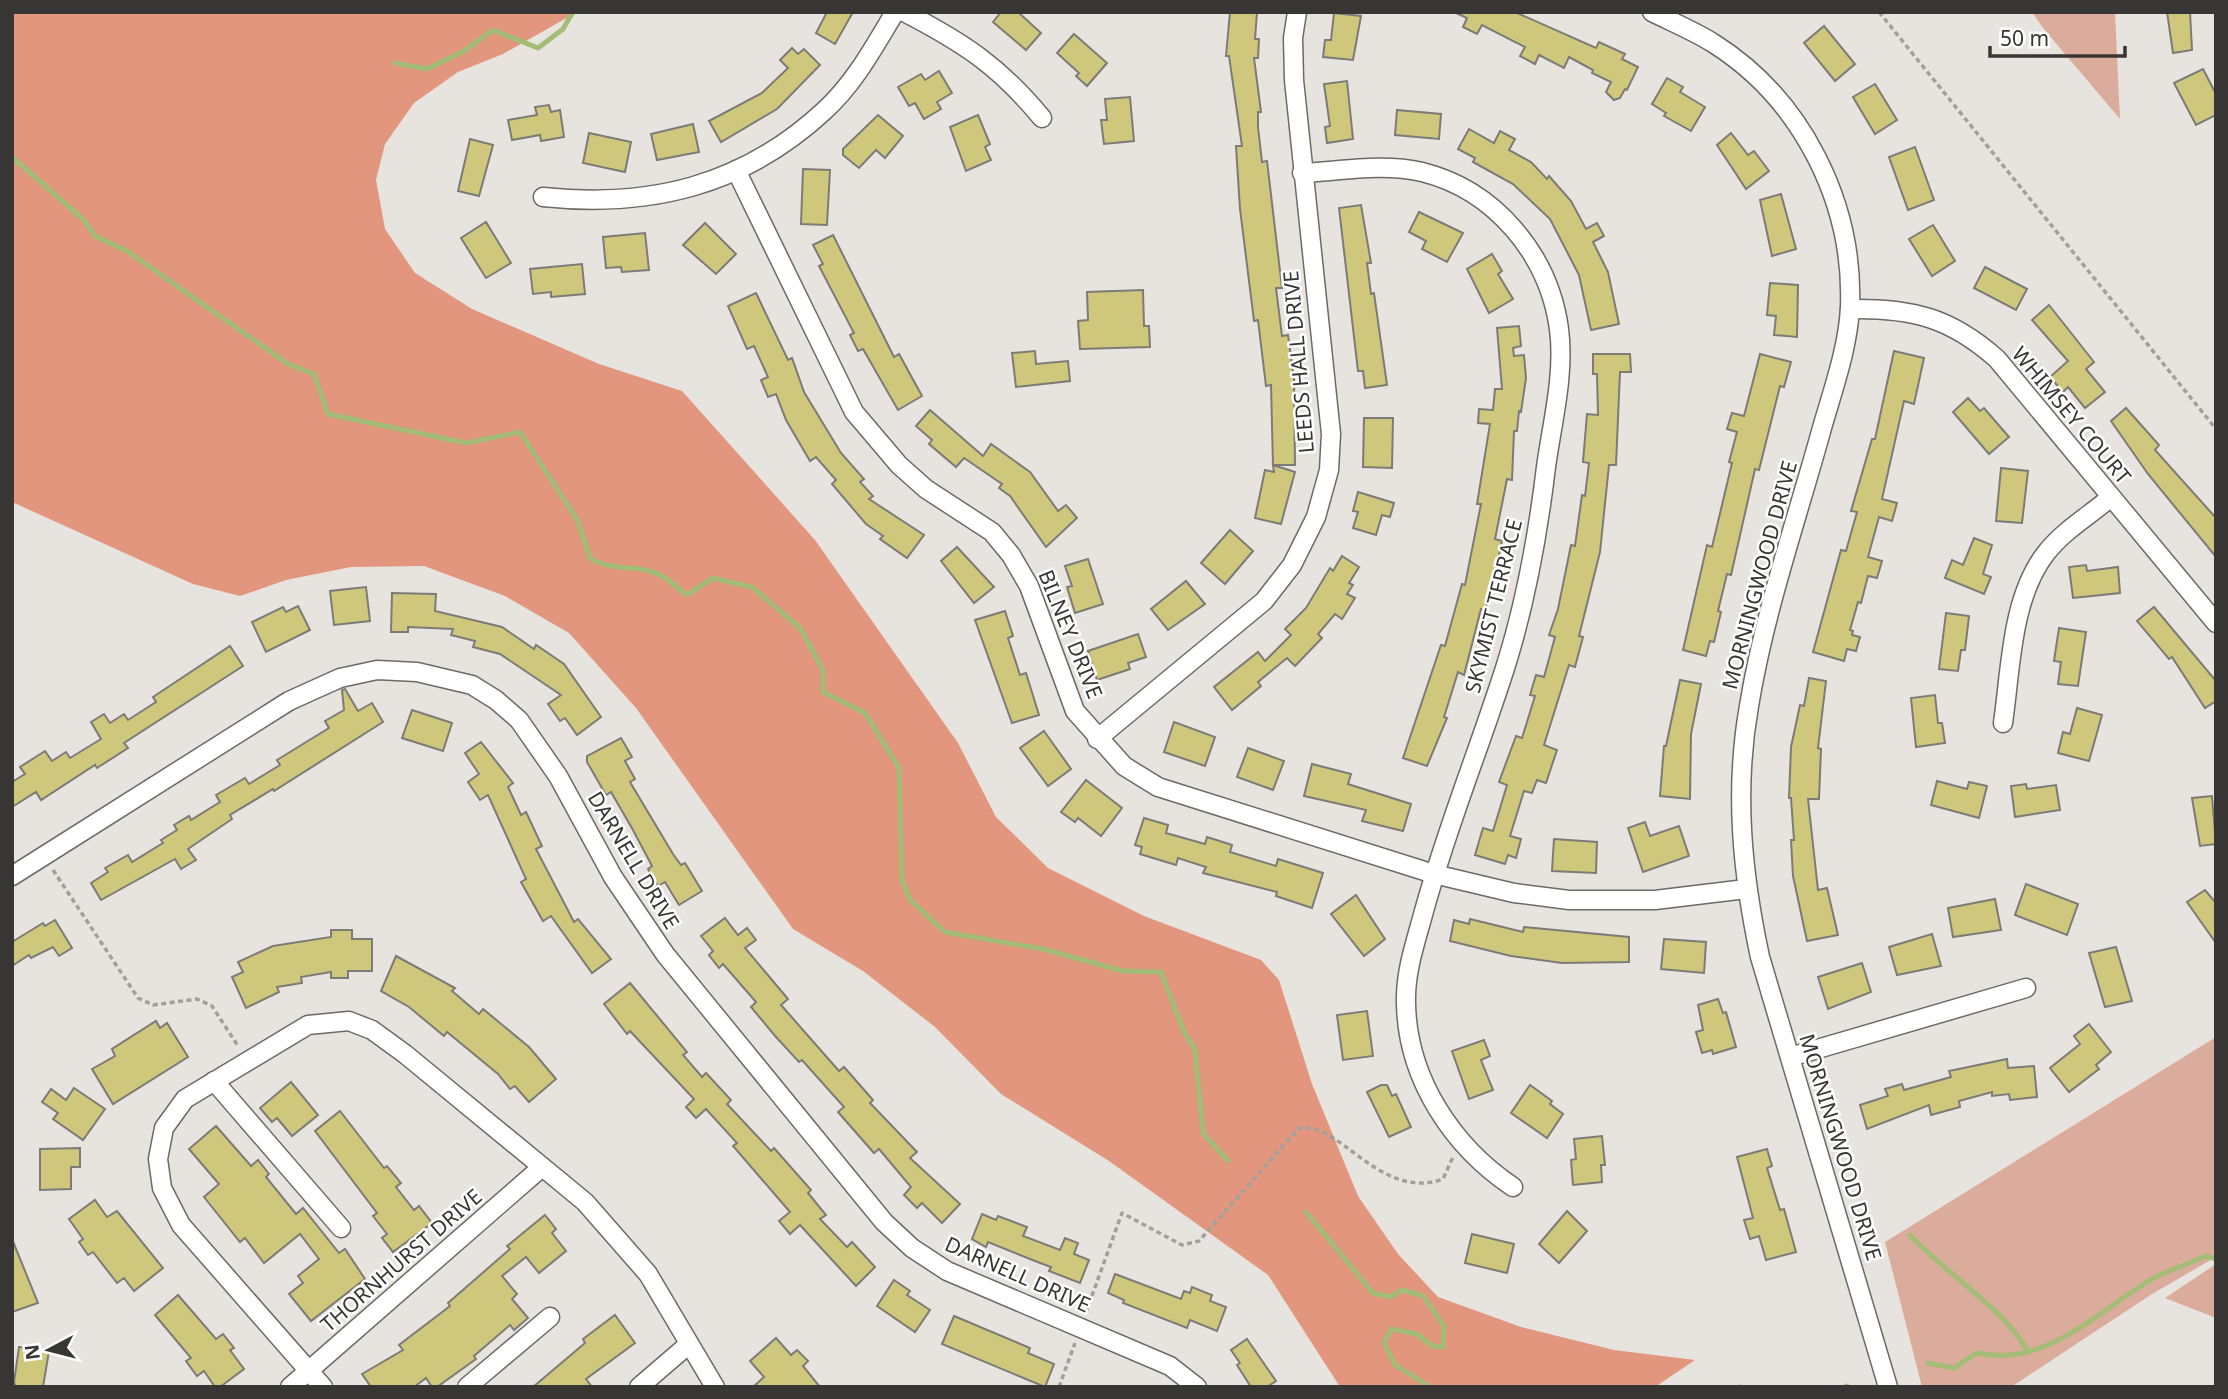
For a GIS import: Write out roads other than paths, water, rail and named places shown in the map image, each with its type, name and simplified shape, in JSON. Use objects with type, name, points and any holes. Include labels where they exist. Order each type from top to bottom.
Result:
[{"type":"street","points":[[543,197],[601,202],[647,198],[698,187],[736,170],[783,144],[825,111],[859,71],[895,12]]},
{"type":"street","points":[[904,12],[960,40],[985,59],[1042,118]]},
{"type":"street","name":"LEEDS HALL DRIVE","points":[[1097,739],[1265,601],[1292,565],[1316,517],[1329,470],[1331,434],[1294,80],[1293,38],[1297,12]]},
{"type":"street","name":"MORNINGWOOD DRIVE","points":[[1652,12],[1713,43],[1754,73],[1807,136],[1831,190],[1849,256],[1850,309],[1835,381],[1762,641],[1748,707],[1740,795],[1745,889],[1760,957],[1888,1387]]},
{"type":"street","name":"SKYMIST TERRACE","points":[[1302,173],[1392,167],[1423,173],[1452,183],[1493,208],[1516,229],[1534,255],[1548,287],[1559,329],[1559,370],[1537,540],[1507,662],[1434,874],[1407,974],[1406,1006],[1413,1053],[1425,1086],[1450,1127],[1468,1150],[1513,1187]]},
{"type":"street","name":"BILNEY DRIVE","points":[[736,170],[854,412],[899,465],[926,489],[992,532],[1012,555],[1029,586],[1075,711],[1097,739],[1124,766],[1158,787],[1434,874],[1514,892],[1569,900],[1655,900],[1745,889]]},
{"type":"street","name":"WHIMSEY COURT","points":[[1850,309],[1881,309],[1927,316],[1970,337],[1997,359],[2216,623]]},
{"type":"street","points":[[2003,723],[2016,634],[2031,579],[2045,554],[2065,532],[2111,497]]},
{"type":"street","name":"DARNELL DRIVE","points":[[12,876],[289,701],[340,678],[377,670],[404,672],[472,685],[496,700],[519,720],[558,776],[613,877],[665,954],[884,1222],[912,1248],[947,1271],[1170,1366],[1197,1387]]},
{"type":"street","points":[[1790,1057],[2026,988]]},
{"type":"street","points":[[323,1387],[181,1225],[162,1188],[158,1159],[164,1128],[185,1099],[308,1025],[349,1021],[372,1030],[585,1202],[648,1274],[715,1387]]},
{"type":"street","points":[[214,1081],[341,1228]]},
{"type":"street","name":"THORNHURST DRIVE","points":[[290,1387],[542,1167]]},
{"type":"street","points":[[467,1387],[550,1317]]},
{"type":"street","points":[[639,1387],[690,1344]]},
{"type":"waterway","points":[[395,63],[427,69],[464,51],[493,30],[538,48],[563,29],[573,12]]},
{"type":"waterway","points":[[12,157],[84,220],[95,236],[127,251],[288,364],[314,374],[328,414],[466,443],[520,432],[578,521],[590,558],[608,565],[651,571],[687,595],[713,578],[752,587],[800,628],[823,670],[823,692],[865,713],[899,768],[902,881],[910,900],[945,932],[1043,949],[1123,971],[1161,972],[1184,1032],[1195,1050],[1203,1133],[1228,1161]]},
{"type":"waterway","points":[[1306,1212],[1373,1293],[1390,1297],[1402,1290],[1423,1296],[1444,1326],[1443,1347],[1432,1346],[1417,1334],[1391,1329],[1384,1343],[1395,1365],[1430,1387]]},
{"type":"waterway","points":[[1910,1235],[2005,1321],[2028,1352]]},
{"type":"waterway","points":[[1928,1363],[1954,1368],[1977,1353],[2001,1356],[2046,1346],[2154,1278],[2206,1256],[2216,1259]]}]
